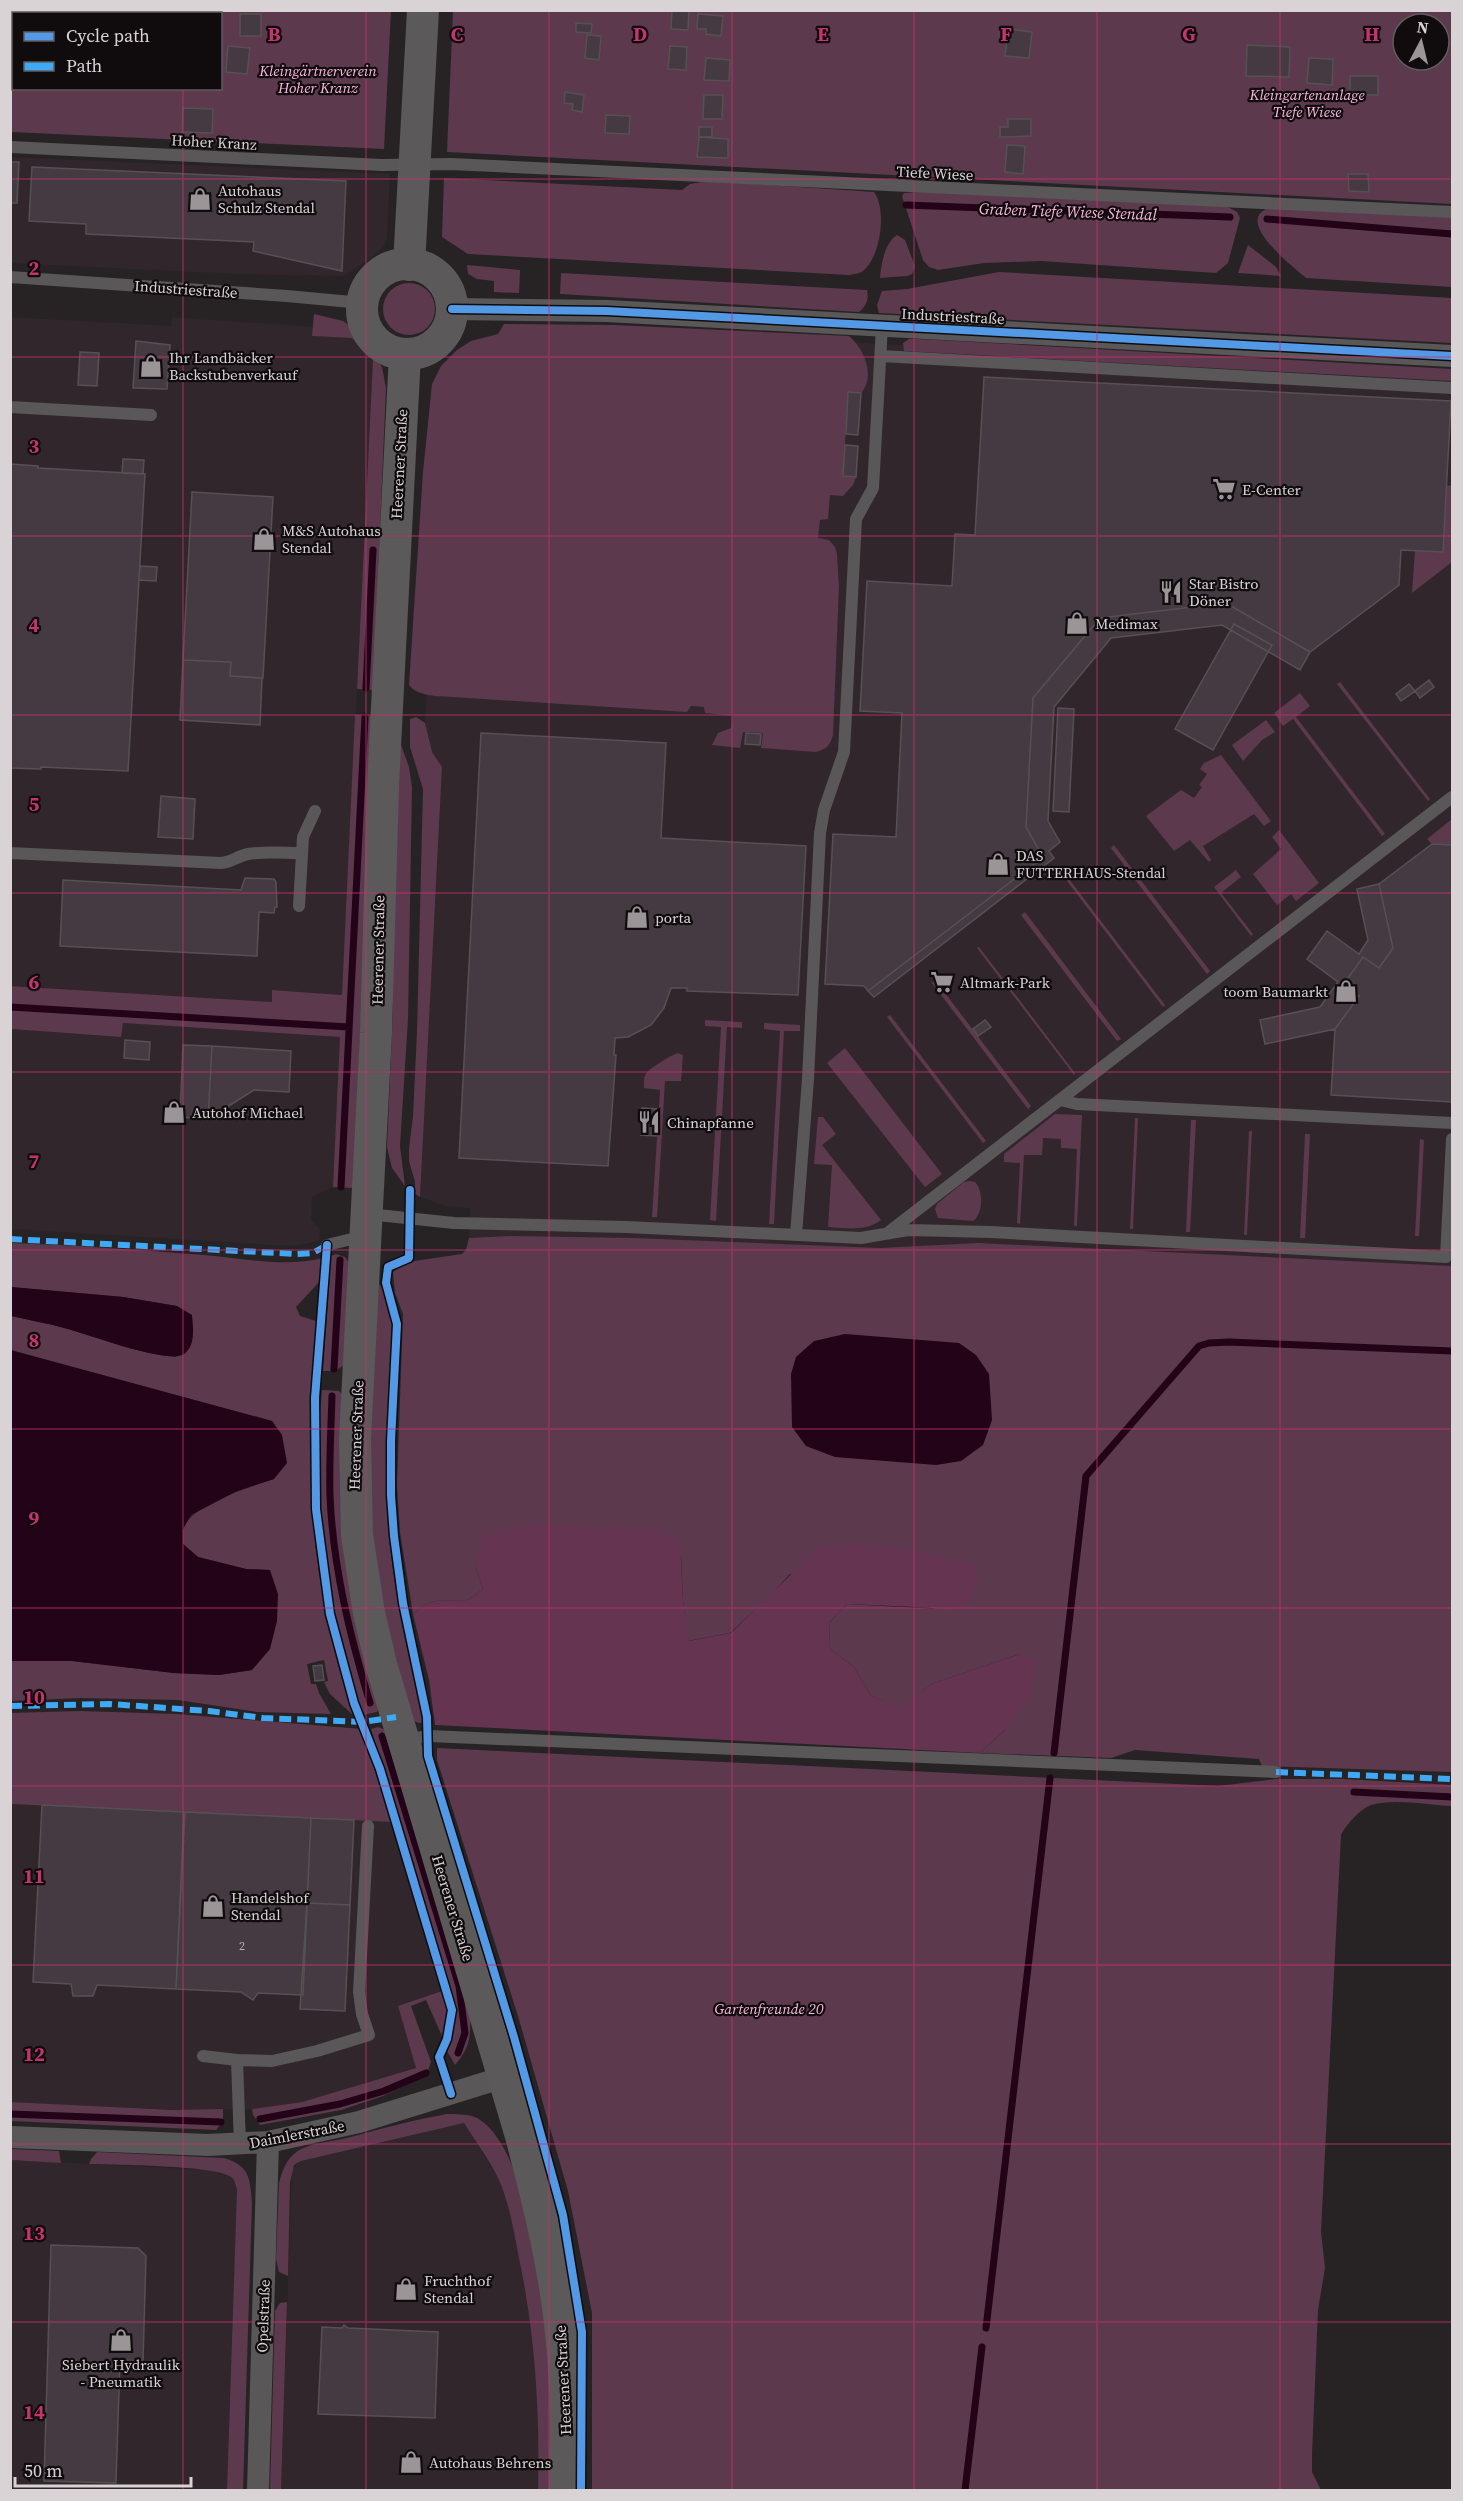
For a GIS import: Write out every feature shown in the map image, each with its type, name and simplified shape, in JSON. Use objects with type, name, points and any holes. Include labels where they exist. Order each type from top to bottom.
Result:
[{"type":"main road","points":[[409,265],[423,10]]},
{"type":"main road","points":[[409,265],[423,267],[435,274],[445,285],[452,309],[449,326],[442,338],[419,353],[405,354],[391,351],[369,334],[364,321],[362,303],[372,281],[383,272],[395,266],[409,265]]},
{"type":"main road","name":"Heerener Straße","points":[[405,354],[383,786],[376,1034],[354,1439],[357,1535],[369,1613],[403,1740],[504,2077],[537,2198],[558,2305],[565,2384],[565,2490]]},
{"type":"street","name":"Industriestraße","points":[[452,309],[607,311],[1452,356]]},
{"type":"street","name":"Daimlerstraße","points":[[10,2137],[240,2145],[268,2142],[359,2122],[504,2077]]},
{"type":"street","name":"Opelstraße","points":[[258,2490],[268,2142]]},
{"type":"lane","name":"Hoher Kranz","points":[[10,147],[415,165]]},
{"type":"lane","name":"Tiefe Wiese","points":[[415,165],[451,164],[1452,212]]},
{"type":"lane","name":"Industriestraße","points":[[10,277],[362,303]]},
{"type":"lane","points":[[796,1235],[808,1079],[820,833],[824,810],[844,752],[856,519],[873,488],[882,326]]},
{"type":"lane","points":[[881,356],[1452,388]]},
{"type":"lane","points":[[10,407],[151,415]]},
{"type":"lane","points":[[889,1232],[1452,797]]},
{"type":"lane","points":[[299,906],[303,837],[315,811]]},
{"type":"lane","points":[[10,853],[221,863],[233,862],[242,856],[252,854],[302,853]]},
{"type":"lane","points":[[1060,1100],[1077,1104],[1452,1123]]},
{"type":"lane","points":[[327,1245],[367,1225],[454,1223],[861,1238],[889,1232],[925,1229],[1446,1257],[1452,1139]]},
{"type":"lane","points":[[403,1740],[429,1736],[1276,1772]]},
{"type":"lane","points":[[203,2056],[272,2061],[317,2052],[369,2035],[362,2014],[359,1992],[368,1826]]},
{"type":"lane","points":[[237,2060],[240,2145]]},
{"type":"shaded area","name":"Autohaus Schulz Stendal","points":[[10,157],[390,174],[387,238],[383,247],[374,256],[344,276],[237,274],[11,263]]},
{"type":"shaded area","points":[[10,317],[171,326],[172,317],[313,327],[313,336],[352,338],[373,359],[342,995],[272,990],[272,1002],[11,986]]},
{"type":"shaded area","name":"Altmark-Park","points":[[846,342],[1452,376],[1452,1281],[469,1243],[470,1208],[446,1206],[420,1197],[442,767],[423,766],[427,689],[821,714],[833,710],[839,586],[837,554],[818,539],[820,520],[828,518],[830,494],[835,495]]},
{"type":"shaded area","name":"Autohof Michael","points":[[122,1023],[341,1037],[333,1187],[312,1197],[311,1221],[320,1229],[319,1241],[292,1246],[11,1229],[10,1029],[121,1037]]},
{"type":"shaded area","points":[[11,1287],[123,1297],[177,1306],[192,1315],[192,1341],[188,1351],[184,1354],[161,1355],[58,1326],[11,1316]]},
{"type":"shaded area","points":[[845,1334],[959,1343],[976,1355],[989,1374],[992,1420],[983,1445],[961,1461],[936,1465],[835,1457],[806,1446],[792,1427],[791,1374],[796,1357],[814,1341]]},
{"type":"shaded area","points":[[10,1350],[272,1421],[282,1435],[287,1463],[274,1479],[237,1491],[191,1515],[183,1529],[183,1544],[198,1557],[246,1569],[270,1570],[278,1594],[277,1621],[270,1649],[252,1670],[219,1675],[174,1673],[72,1661],[11,1661]]},
{"type":"shaded area","points":[[524,1525],[655,1528],[680,1540],[683,1601],[689,1641],[731,1633],[819,1547],[858,1544],[912,1550],[972,1564],[978,1581],[965,1609],[847,1604],[829,1623],[830,1649],[854,1667],[871,1696],[903,1708],[931,1684],[1020,1654],[1036,1660],[1031,1695],[1006,1729],[980,1753],[435,1725],[429,1680],[413,1614],[426,1604],[436,1601],[468,1600],[483,1589],[476,1567],[484,1535]]},
{"type":"shaded area","name":"Handelshof Stendal","points":[[11,1804],[391,1822],[442,1991],[398,2006],[416,2068],[302,2102],[252,2109],[173,2110],[11,2102]]},
{"type":"shaded area","name":"Fruchthof Stendal","points":[[464,2123],[497,2176],[508,2204],[521,2263],[530,2313],[537,2376],[540,2433],[538,2490],[281,2490],[292,2170],[301,2161]]},
{"type":"shaded area","name":"Siebert Hydraulik - Pneumatik","points":[[11,2160],[207,2170],[231,2177],[234,2181],[237,2189],[227,2490],[11,2490]]},
{"type":"green space","name":"Kleingärtnerverein Hoher Kranz","points":[[11,11],[391,11],[384,149],[11,132]]},
{"type":"green space","name":"Kleingartenanlage Tiefe Wiese","points":[[453,11],[1452,11],[1452,204],[447,152]]},
{"type":"green space","points":[[444,178],[682,190],[690,184],[708,181],[874,192],[880,210],[880,233],[869,264],[861,272],[849,275],[468,254],[442,237]]},
{"type":"green space","points":[[904,193],[1226,206],[1237,212],[1240,218],[1228,263],[1216,273],[1041,261],[984,263],[938,270],[929,267],[923,260],[902,196]]},
{"type":"green space","points":[[1272,207],[1452,217],[1452,287],[1306,278],[1278,253],[1260,231],[1257,221],[1261,213]]},
{"type":"green space","points":[[897,235],[905,240],[915,266],[912,274],[880,278],[887,248]]},
{"type":"green space","points":[[1248,245],[1276,267],[1281,276],[1238,273]]},
{"type":"green space","points":[[467,265],[520,270],[519,293],[494,292],[494,281],[477,279],[468,274]]},
{"type":"green space","points":[[999,272],[1452,298],[1452,343],[879,313],[877,305],[882,291],[907,289]]},
{"type":"green space","points":[[561,273],[867,290],[868,297],[859,312],[560,294]]},
{"type":"green space","points":[[409,283],[419,285],[427,291],[433,299],[435,309],[433,319],[427,327],[419,333],[409,335],[399,333],[391,327],[385,319],[383,309],[385,299],[391,291],[399,285]]},
{"type":"green space","points":[[314,314],[343,321],[355,330],[382,367],[386,388],[373,690],[357,689],[373,359],[352,338],[312,336]]},
{"type":"green space","points":[[504,324],[614,325],[849,336],[854,341],[863,355],[868,371],[868,379],[861,393],[848,393],[843,476],[856,477],[853,485],[843,496],[830,495],[828,519],[820,520],[818,538],[829,540],[835,547],[839,586],[833,735],[825,748],[816,752],[761,748],[763,733],[743,732],[740,748],[712,745],[718,733],[731,728],[732,716],[705,713],[704,707],[691,706],[687,712],[441,696],[423,694],[409,685],[423,472],[432,384],[441,366],[457,350],[471,341],[498,334]]},
{"type":"green space","points":[[909,339],[1452,369],[1452,381],[904,351],[903,343]]},
{"type":"green space","points":[[1446,485],[1452,486],[1452,562],[1412,593],[1415,550]]},
{"type":"green space","points":[[1340,682],[1430,799],[1428,801],[1337,684]]},
{"type":"green space","points":[[1300,693],[1310,706],[1296,717],[1385,834],[1382,836],[1293,719],[1283,726],[1274,713]]},
{"type":"green space","points":[[355,715],[372,716],[375,720],[353,1188],[333,1187],[340,1037],[123,1023],[121,1037],[11,1029],[10,986],[272,1002],[272,990],[342,995]]},
{"type":"green space","points":[[416,717],[425,723],[432,752],[442,767],[420,1197],[415,1194],[415,1182],[409,1161],[417,1032],[423,789],[410,747],[410,719]]},
{"type":"green space","points":[[1266,720],[1275,732],[1262,740],[1243,761],[1232,745]]},
{"type":"green space","points":[[400,742],[409,767],[412,787],[408,1019],[400,1146],[405,1186],[392,1168],[387,1147],[393,1009],[392,929]]},
{"type":"green space","points":[[1221,755],[1271,821],[1264,826],[1254,814],[1203,846],[1211,860],[1209,862],[1190,840],[1174,851],[1146,816],[1181,790],[1194,798],[1207,774],[1200,769],[1204,763]]},
{"type":"green space","points":[[1452,819],[1452,845],[1432,844],[1427,839]]},
{"type":"green space","points":[[1279,830],[1319,883],[1296,901],[1291,894],[1277,905],[1253,874],[1281,849],[1272,837]]},
{"type":"green space","points":[[1114,845],[1210,971],[1207,974],[1111,848]]},
{"type":"green space","points":[[1236,870],[1241,877],[1221,893],[1253,934],[1251,936],[1214,887]]},
{"type":"green space","points":[[1069,879],[1165,1005],[1163,1007],[1067,881]]},
{"type":"green space","points":[[1025,912],[1121,1039],[1117,1041],[1021,915]]},
{"type":"green space","points":[[979,947],[1075,1073],[1074,1075],[977,948]]},
{"type":"green space","points":[[935,980],[1031,1106],[1028,1109],[932,983]]},
{"type":"green space","points":[[890,1015],[986,1141],[983,1143],[887,1017]]},
{"type":"green space","points":[[705,1020],[742,1022],[742,1028],[727,1027],[716,1221],[710,1220],[721,1027],[705,1026]]},
{"type":"green space","points":[[764,1023],[800,1025],[800,1031],[784,1031],[774,1224],[769,1224],[780,1031],[764,1029]]},
{"type":"green space","points":[[845,1048],[942,1174],[925,1187],[827,1063]]},
{"type":"green space","points":[[678,1053],[683,1055],[681,1081],[665,1081],[657,1217],[652,1217],[660,1090],[644,1088],[644,1079],[651,1069]]},
{"type":"green space","points":[[1055,1114],[1082,1115],[1077,1226],[1074,1226],[1077,1149],[1061,1148],[1061,1139],[1043,1138],[1042,1155],[1024,1155],[1020,1224],[1017,1223],[1020,1163],[1004,1162],[1004,1154]]},
{"type":"green space","points":[[818,1117],[823,1117],[836,1134],[822,1145],[881,1220],[875,1224],[856,1228],[828,1227],[832,1165],[814,1164]]},
{"type":"green space","points":[[1135,1118],[1138,1118],[1133,1229],[1130,1229]]},
{"type":"green space","points":[[1191,1120],[1196,1120],[1190,1232],[1186,1232]]},
{"type":"green space","points":[[1249,1131],[1252,1131],[1247,1235],[1244,1235]]},
{"type":"green space","points":[[1305,1134],[1310,1134],[1305,1238],[1300,1238]]},
{"type":"green space","points":[[1420,1139],[1424,1140],[1419,1236],[1415,1236]]},
{"type":"green space","points":[[964,1182],[975,1182],[978,1186],[981,1196],[979,1213],[976,1218],[973,1221],[938,1218],[935,1209],[937,1204]]},
{"type":"green space","points":[[512,1236],[634,1238],[880,1248],[978,1243],[1452,1266],[1452,1772],[1262,1766],[1259,1759],[1135,1750],[1111,1758],[980,1753],[1006,1729],[1020,1654],[931,1684],[903,1709],[871,1696],[854,1667],[830,1649],[829,1623],[847,1604],[936,1609],[790,1574],[730,1633],[688,1641],[681,1557],[476,1567],[483,1589],[468,1600],[436,1601],[426,1604],[413,1614],[400,1532],[397,1485],[403,1314],[395,1293],[393,1272],[407,1262],[462,1254],[466,1250],[469,1238]]},
{"type":"green space","points":[[11,1243],[279,1262],[323,1258],[321,1280],[296,1307],[300,1316],[316,1321],[311,1415],[314,1535],[321,1588],[332,1640],[354,1716],[330,1694],[324,1682],[328,1681],[324,1660],[307,1664],[311,1684],[316,1684],[331,1714],[257,1712],[178,1700],[81,1698],[11,1701],[11,1661],[72,1661],[174,1673],[219,1675],[252,1670],[270,1570],[246,1569],[198,1557],[183,1544],[183,1532],[187,1521],[208,1505],[274,1479],[272,1421],[11,1350],[11,1316],[65,1328],[134,1349],[176,1357],[177,1306],[123,1297],[11,1287]]},
{"type":"green space","points":[[336,1254],[345,1257],[350,1264],[344,1365],[335,1371],[323,1371],[331,1256]]},
{"type":"green space","points":[[379,1284],[385,1292],[392,1314],[386,1461],[389,1537],[401,1616],[424,1722],[419,1723],[412,1720],[374,1574],[368,1418]]},
{"type":"green space","points":[[322,1390],[339,1391],[342,1394],[379,1708],[377,1712],[363,1715],[339,1638],[324,1555],[319,1471]]},
{"type":"green space","points":[[80,1711],[177,1714],[362,1729],[391,1822],[11,1804],[10,1713]]},
{"type":"green space","points":[[378,1727],[388,1731],[470,2016],[468,2043],[455,2065],[447,2051],[453,2035],[454,2019],[450,1987],[371,1729]]},
{"type":"green space","name":"Gartenfreunde 20","points":[[437,1748],[1218,1786],[1276,1779],[1344,1779],[1452,1785],[1452,1806],[1400,1802],[1371,1805],[1354,1818],[1341,1835],[1321,2232],[1325,2268],[1318,2310],[1312,2454],[1312,2472],[1321,2490],[592,2490],[592,2313],[568,2191],[518,2016],[437,1760]]},
{"type":"green space","points":[[442,1991],[448,2009],[442,2036],[426,2000],[411,2006],[431,2062],[426,2076],[383,2096],[341,2110],[260,2125],[253,2115],[252,2109],[302,2102],[416,2068],[398,2006]]},
{"type":"green space","points":[[11,2102],[173,2110],[223,2109],[223,2121],[216,2130],[11,2121]]},
{"type":"green space","points":[[447,2114],[475,2117],[489,2127],[500,2142],[516,2174],[547,2316],[553,2490],[538,2490],[537,2401],[529,2312],[510,2215],[498,2178],[464,2123],[301,2161],[294,2165],[290,2183],[288,2276],[279,2272],[276,2259],[279,2183],[286,2164],[294,2154],[312,2145]]},
{"type":"green space","points":[[11,2149],[59,2151],[61,2163],[11,2160]]},
{"type":"green space","points":[[97,2152],[224,2158],[239,2165],[247,2174],[252,2203],[243,2490],[227,2490],[237,2189],[234,2181],[231,2177],[221,2173],[205,2170],[163,2166],[89,2164]]},
{"type":"green space","points":[[287,2302],[281,2490],[270,2490],[275,2311],[280,2303]]},
{"type":"building","points":[[672,10],[689,10],[688,30],[671,29]]},
{"type":"building","points":[[240,14],[261,14],[261,36],[240,36]]},
{"type":"building","points":[[698,14],[723,16],[721,36],[706,34],[706,29],[697,29]]},
{"type":"building","points":[[576,23],[592,24],[591,33],[576,32]]},
{"type":"building","points":[[1008,29],[1032,32],[1029,58],[1005,56]]},
{"type":"building","points":[[587,35],[601,36],[599,60],[585,58]]},
{"type":"building","points":[[1247,45],[1290,47],[1289,77],[1246,76]]},
{"type":"building","points":[[228,46],[250,48],[247,74],[226,72]]},
{"type":"building","points":[[670,46],[687,47],[686,70],[668,69]]},
{"type":"building","points":[[706,58],[730,60],[729,81],[704,80]]},
{"type":"building","points":[[1309,58],[1333,59],[1332,85],[1307,83]]},
{"type":"building","points":[[1350,76],[1378,76],[1378,95],[1350,95]]},
{"type":"building","points":[[565,92],[584,95],[582,112],[572,110],[573,104],[564,103]]},
{"type":"building","points":[[704,95],[723,95],[722,119],[703,119]]},
{"type":"building","points":[[183,108],[213,109],[212,133],[182,132]]},
{"type":"building","points":[[606,115],[630,116],[629,134],[605,133]]},
{"type":"building","points":[[1008,119],[1031,119],[1031,136],[1000,137],[1000,127],[1008,127]]},
{"type":"building","points":[[699,127],[712,127],[712,137],[699,137]]},
{"type":"building","points":[[699,137],[728,139],[728,158],[697,157]]},
{"type":"building","points":[[1007,145],[1025,146],[1023,174],[1005,172]]},
{"type":"building","points":[[10,162],[19,162],[17,203],[10,203]]},
{"type":"building","points":[[32,167],[346,181],[342,271],[253,251],[254,242],[86,234],[86,224],[29,221]]},
{"type":"building","points":[[1348,174],[1368,174],[1369,192],[1349,191]]},
{"type":"building","name":"Ihr Landbäcker Backstubenverkauf","points":[[136,341],[170,345],[167,389],[133,388]]},
{"type":"building","points":[[80,352],[99,353],[97,386],[78,385]]},
{"type":"building","points":[[984,377],[1451,401],[1443,552],[1401,550],[1399,585],[1310,652],[1226,603],[1100,618],[1033,698],[1026,827],[1043,857],[868,991],[864,986],[825,984],[833,834],[896,837],[902,713],[860,711],[867,581],[952,586],[955,534],[975,535]]},
{"type":"building","points":[[848,392],[861,393],[858,435],[846,434]]},
{"type":"building","points":[[845,445],[858,446],[856,477],[843,476]]},
{"type":"building","points":[[123,459],[144,460],[143,474],[122,473]]},
{"type":"building","points":[[10,464],[38,466],[38,468],[145,474],[128,771],[10,768]]},
{"type":"building","points":[[192,492],[273,497],[263,678],[230,676],[231,662],[183,660]]},
{"type":"building","points":[[140,566],[157,567],[156,581],[139,580]]},
{"type":"building","points":[[1226,603],[1310,652],[1300,670],[1222,625],[1111,638],[1054,707],[1048,821],[1060,842],[1049,851],[1054,858],[874,997],[868,991],[1043,857],[1026,827],[1033,698],[1100,618]]},
{"type":"building","points":[[1234,624],[1272,645],[1213,750],[1175,729]]},
{"type":"building","points":[[183,660],[231,662],[230,676],[262,678],[260,725],[180,720]]},
{"type":"building","points":[[1429,680],[1434,687],[1420,698],[1415,691]]},
{"type":"building","points":[[1409,684],[1415,691],[1401,701],[1396,694]]},
{"type":"building","points":[[1058,708],[1074,709],[1069,812],[1053,811]]},
{"type":"building","name":"porta","points":[[481,733],[666,743],[661,838],[806,846],[798,995],[687,991],[687,988],[671,988],[664,1008],[651,1025],[628,1037],[615,1038],[614,1055],[616,1055],[608,1166],[459,1158]]},
{"type":"building","points":[[746,733],[761,734],[760,745],[745,744]]},
{"type":"building","points":[[161,796],[195,799],[193,839],[158,837]]},
{"type":"building","points":[[1432,844],[1452,845],[1452,1102],[1331,1095],[1335,1029],[1359,996],[1343,985],[1363,957],[1379,968],[1393,948],[1379,884]]},
{"type":"building","points":[[245,878],[274,879],[276,882],[277,907],[274,913],[259,912],[257,956],[60,946],[63,880],[241,890]]},
{"type":"building","points":[[1379,884],[1393,948],[1379,968],[1363,957],[1343,985],[1359,996],[1335,1029],[1265,1044],[1260,1020],[1320,1007],[1338,982],[1307,959],[1327,931],[1359,954],[1368,940],[1357,889]]},
{"type":"building","points":[[985,1020],[991,1027],[978,1036],[973,1029]]},
{"type":"building","points":[[125,1040],[150,1042],[149,1060],[124,1058]]},
{"type":"building","points":[[183,1045],[212,1046],[208,1119],[180,1117]]},
{"type":"building","points":[[212,1046],[291,1051],[289,1092],[254,1090],[208,1119]]},
{"type":"building","name":"Chinapfanne","points":[[642,1108],[657,1109],[656,1136],[641,1135]]},
{"type":"building","points":[[322,1665],[324,1680],[315,1681],[313,1666]]},
{"type":"building","points":[[42,1805],[184,1812],[176,1989],[97,1985],[93,1996],[73,1996],[71,1984],[33,1982]]},
{"type":"building","points":[[185,1812],[311,1818],[303,1995],[258,1993],[253,2000],[241,1992],[176,1989]]},
{"type":"building","points":[[311,1818],[354,1820],[350,1905],[307,1903]]},
{"type":"building","points":[[307,1903],[350,1905],[345,2011],[300,2009]]},
{"type":"building","points":[[51,2245],[138,2248],[146,2256],[143,2361],[120,2360],[116,2483],[44,2481]]},
{"type":"building","points":[[344,2325],[348,2328],[438,2332],[435,2418],[318,2414],[322,2327],[342,2328]]},
{"type":"waterway","name":"Graben Tiefe Wiese Stendal","points":[[906,205],[1230,217]]},
{"type":"waterway","name":"Graben Tiefe Wiese Stendal","points":[[1267,219],[1452,234]]},
{"type":"waterway","points":[[366,688],[373,550]]},
{"type":"waterway","points":[[341,1187],[365,717]]},
{"type":"waterway","points":[[10,1007],[349,1027]]},
{"type":"waterway","points":[[334,1369],[340,1260]]},
{"type":"waterway","points":[[1054,1753],[1086,1476],[1199,1346],[1229,1342],[1452,1351]]},
{"type":"waterway","points":[[332,1396],[330,1484],[335,1549],[349,1627],[370,1703]]},
{"type":"waterway","points":[[382,1736],[459,1986],[465,2033],[458,2053]]},
{"type":"waterway","points":[[986,2328],[1050,1778]]},
{"type":"waterway","points":[[1354,1792],[1452,1797]]},
{"type":"waterway","points":[[260,2119],[340,2104],[384,2091],[426,2073]]},
{"type":"waterway","points":[[10,2114],[221,2122]]},
{"type":"waterway","points":[[965,2490],[982,2347]]},
{"type":"marked path","points":[[10,1239],[297,1254],[313,1253],[327,1245]]},
{"type":"marked path","points":[[10,1706],[110,1704],[209,1711],[263,1718],[363,1722],[396,1717]]},
{"type":"marked path","points":[[1276,1772],[1452,1779]]},
{"type":"cycle path","points":[[452,309],[607,311],[1452,356]]},
{"type":"cycle path","points":[[410,1190],[409,1258],[388,1267],[386,1283],[397,1324],[391,1441],[394,1536],[403,1603],[427,1717],[428,1756],[514,2037],[563,2215],[582,2332],[581,2490]]},
{"type":"cycle path","points":[[327,1245],[315,1398],[316,1509],[330,1614],[354,1703],[380,1769],[452,2010],[447,2039],[439,2057],[451,2094]]},
{"type":"place","name":"Autohaus Schulz Stendal","points":[[200,199]]},
{"type":"place","name":"Ihr Landbäcker Backstubenverkauf","points":[[151,366]]},
{"type":"place","name":"E-Center","points":[[1224,489]]},
{"type":"place","name":"M&S Autohaus Stendal","points":[[264,539]]},
{"type":"place","name":"Star Bistro Döner","points":[[1171,592]]},
{"type":"place","name":"Medimax","points":[[1077,623]]},
{"type":"place","name":"DAS FUTTERHAUS-Stendal","points":[[998,864]]},
{"type":"place","name":"porta","points":[[637,917]]},
{"type":"place","name":"Altmark-Park","points":[[942,982]]},
{"type":"place","name":"toom Baumarkt","points":[[1346,991]]},
{"type":"place","name":"Autohof Michael","points":[[174,1112]]},
{"type":"place","name":"Chinapfanne","points":[[649,1122]]},
{"type":"place","name":"Handelshof Stendal","points":[[213,1906]]},
{"type":"place","name":"Fruchthof Stendal","points":[[406,2289]]},
{"type":"place","name":"Siebert Hydraulik - Pneumatik","points":[[121,2340]]},
{"type":"place","name":"Autohaus Behrens","points":[[411,2462]]}]
